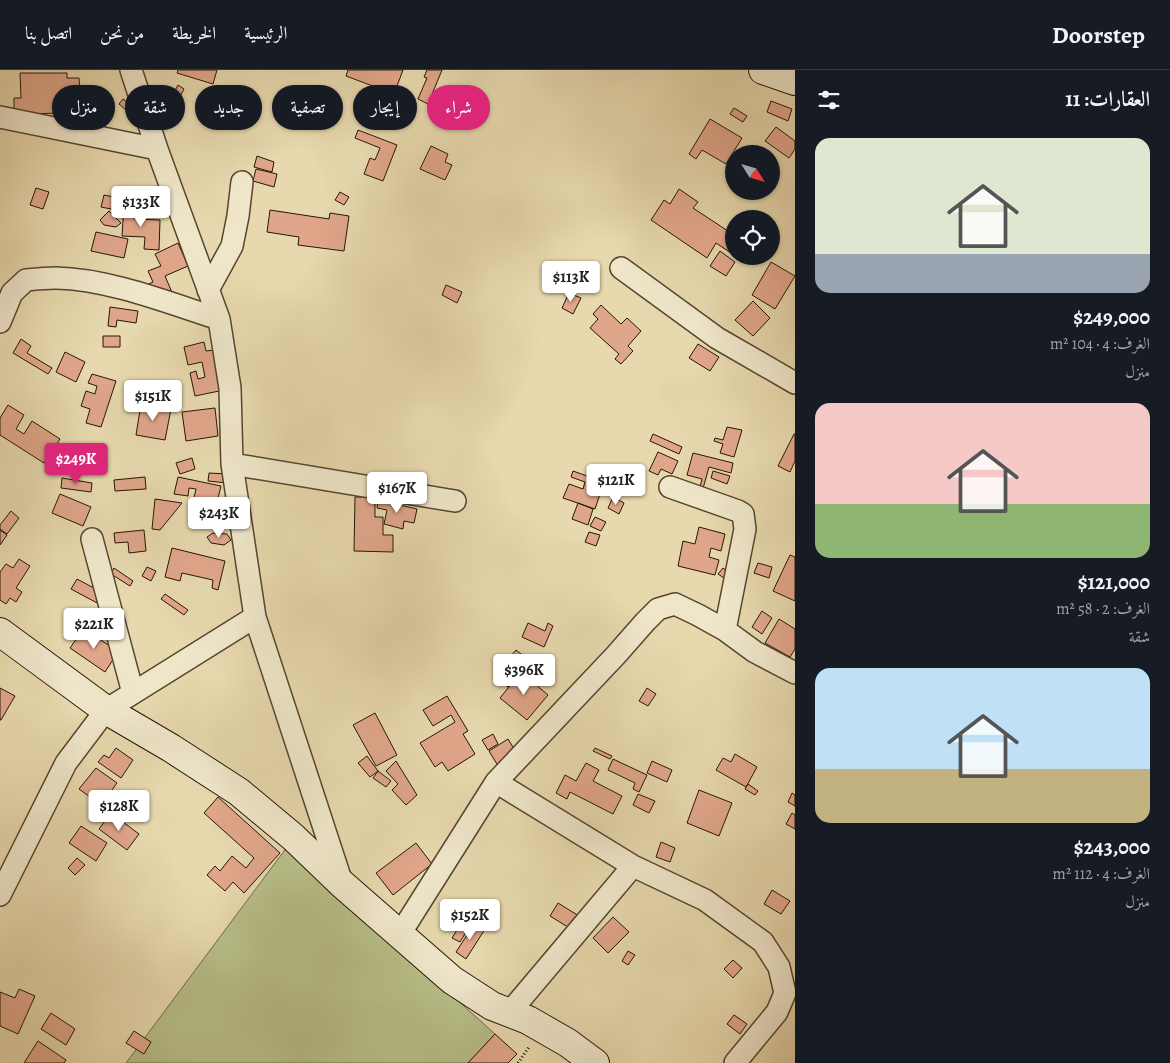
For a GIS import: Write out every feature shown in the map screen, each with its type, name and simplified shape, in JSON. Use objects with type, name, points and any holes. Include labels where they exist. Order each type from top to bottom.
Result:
[{"type":"street","points":[[131,70],[157,149],[219,320],[230,388],[232,464],[255,617],[342,884]]},
{"type":"street","points":[[764,70],[795,81]]},
{"type":"street","points":[[0,117],[157,149]]},
{"type":"street","points":[[208,290],[232,246],[242,182]]},
{"type":"street","points":[[621,268],[717,338],[795,383]]},
{"type":"street","points":[[0,322],[12,293],[26,280],[56,278],[95,282],[146,295],[219,320]]},
{"type":"street","points":[[232,464],[455,501]]},
{"type":"street","points":[[670,487],[743,514],[745,529],[725,630]]},
{"type":"street","points":[[92,539],[132,694]]},
{"type":"street","points":[[400,934],[496,782],[658,609],[675,604],[725,630],[755,652],[793,669]]},
{"type":"street","points":[[0,896],[66,763],[106,710],[255,617]]},
{"type":"street","points":[[0,632],[106,710],[172,748],[238,792],[293,837],[342,884],[452,980],[492,1006],[528,1020],[568,1043],[595,1063]]},
{"type":"street","points":[[496,782],[633,866],[705,900],[763,942],[779,967],[784,993],[777,1012],[734,1063]]},
{"type":"street","points":[[509,1013],[633,866]]},
{"type":"green space","points":[[287,847],[495,1034],[468,1063],[126,1063]]},
{"type":"building","points":[[178,70],[217,70],[213,84],[177,73]]},
{"type":"building","points":[[348,70],[403,70],[397,85],[370,85],[346,76]]},
{"type":"building","points":[[427,70],[442,70],[436,85],[427,85],[427,104],[418,99],[427,78],[424,77]]},
{"type":"building","points":[[20,73],[67,73],[67,78],[79,78],[79,85],[52,85],[52,113],[14,114],[14,98],[21,98]]},
{"type":"building","points":[[123,99],[125,101],[125,109],[119,104]]},
{"type":"building","points":[[771,101],[792,109],[788,121],[767,112]]},
{"type":"building","points":[[734,108],[747,116],[743,122],[730,114]]},
{"type":"building","points":[[710,119],[742,138],[738,145],[725,145],[725,163],[702,150],[696,159],[689,154]]},
{"type":"building","points":[[776,127],[795,141],[795,149],[789,158],[780,152],[780,145],[771,145],[765,141]]},
{"type":"building","points":[[358,130],[397,145],[383,181],[364,174],[370,158],[375,160],[380,148],[355,138]]},
{"type":"building","points":[[431,146],[448,154],[445,162],[452,165],[445,180],[420,169]]},
{"type":"building","points":[[257,156],[274,162],[272,172],[254,167]]},
{"type":"building","points":[[256,169],[277,174],[274,187],[253,181]]},
{"type":"building","points":[[36,188],[49,192],[43,209],[30,205]]},
{"type":"building","points":[[679,189],[698,202],[693,208],[725,229],[725,249],[716,243],[707,258],[651,220],[664,200],[670,204]]},
{"type":"building","points":[[340,192],[349,197],[344,205],[335,200]]},
{"type":"building","points":[[104,195],[123,199],[121,211],[101,207]]},
{"type":"building","points":[[124,204],[135,204],[134,219],[160,220],[159,250],[144,249],[145,237],[122,236]]},
{"type":"building","points":[[270,210],[329,219],[330,213],[349,216],[344,251],[298,245],[299,237],[267,232]]},
{"type":"building","points":[[109,211],[121,223],[116,227],[104,225],[100,220]]},
{"type":"building","points":[[96,232],[128,239],[124,258],[91,251]]},
{"type":"building","points":[[178,243],[188,266],[165,276],[174,297],[140,288],[153,282],[148,271],[161,266],[155,254]]},
{"type":"building","points":[[720,251],[725,255],[725,265],[733,265],[726,276],[710,266]]},
{"type":"building","points":[[769,265],[776,265],[795,276],[775,309],[752,295]]},
{"type":"building","points":[[446,285],[462,292],[457,303],[442,295]]},
{"type":"building","points":[[569,293],[581,298],[573,314],[562,308]]},
{"type":"building","points":[[753,301],[770,318],[753,336],[735,320]]},
{"type":"building","points":[[601,305],[621,324],[627,318],[641,331],[628,346],[633,351],[621,364],[615,359],[619,354],[590,328],[598,319],[593,314]]},
{"type":"building","points":[[110,307],[138,311],[136,323],[117,320],[116,327],[108,326]]},
{"type":"building","points":[[103,336],[120,336],[120,347],[103,347]]},
{"type":"building","points":[[21,339],[31,346],[27,353],[52,368],[48,374],[13,353]]},
{"type":"building","points":[[204,342],[206,351],[214,350],[224,390],[195,396],[190,373],[196,371],[198,379],[205,377],[202,362],[188,365],[184,347]]},
{"type":"building","points":[[698,344],[719,357],[710,371],[689,358]]},
{"type":"building","points":[[65,352],[85,362],[76,382],[56,372]]},
{"type":"building","points":[[92,374],[116,381],[101,427],[86,423],[90,409],[81,406],[86,391],[95,394],[97,386],[88,383]]},
{"type":"building","points":[[133,385],[164,393],[161,404],[144,400],[143,404],[129,401]]},
{"type":"building","points":[[141,404],[171,409],[165,440],[136,435]]},
{"type":"building","points":[[8,405],[24,415],[16,429],[24,434],[32,421],[60,439],[44,463],[0,435],[0,418]]},
{"type":"building","points":[[215,408],[218,436],[186,441],[182,412]]},
{"type":"building","points":[[727,427],[742,430],[734,457],[720,453],[723,444],[714,441],[715,438],[723,440]]},
{"type":"building","points":[[653,434],[682,447],[679,454],[650,441]]},
{"type":"building","points":[[794,434],[795,461],[790,472],[778,466]]},
{"type":"building","points":[[658,452],[678,461],[672,474],[661,469],[658,475],[649,471]]},
{"type":"building","points":[[693,453],[733,463],[731,473],[709,467],[702,492],[699,491],[702,479],[687,475]]},
{"type":"building","points":[[192,458],[195,469],[180,474],[176,463]]},
{"type":"building","points":[[573,471],[604,482],[595,509],[563,498],[569,484],[583,489],[585,482],[571,477]]},
{"type":"building","points":[[713,471],[730,476],[727,484],[711,478]]},
{"type":"building","points":[[209,473],[228,474],[227,483],[208,481]]},
{"type":"building","points":[[145,477],[146,489],[115,491],[114,480]]},
{"type":"building","points":[[178,477],[221,486],[215,511],[192,506],[196,489],[189,488],[188,496],[174,494]]},
{"type":"building","points":[[62,478],[92,483],[91,492],[61,488]]},
{"type":"building","points":[[60,494],[91,507],[83,526],[52,513]]},
{"type":"building","points":[[355,497],[375,497],[375,517],[383,517],[383,535],[393,535],[393,552],[354,551]]},
{"type":"building","points":[[613,497],[624,503],[619,514],[608,508]]},
{"type":"building","points":[[155,499],[182,503],[160,530],[152,529]]},
{"type":"building","points":[[378,500],[417,509],[414,523],[404,521],[403,529],[384,524],[387,510],[377,508]]},
{"type":"building","points":[[578,503],[593,509],[588,525],[572,519]]},
{"type":"building","points":[[11,511],[19,518],[7,534],[0,529],[0,525]]},
{"type":"building","points":[[595,517],[606,522],[601,531],[590,526]]},
{"type":"building","points":[[699,527],[725,534],[721,551],[711,548],[709,557],[719,560],[715,575],[678,566],[683,541],[695,544]]},
{"type":"building","points":[[0,530],[7,535],[0,545]]},
{"type":"building","points":[[144,530],[146,551],[129,553],[128,542],[115,543],[114,533]]},
{"type":"building","points":[[589,532],[600,535],[596,546],[585,542]]},
{"type":"building","points":[[213,533],[227,534],[231,540],[224,545],[211,543],[207,537]]},
{"type":"building","points":[[172,548],[225,561],[218,590],[212,588],[213,580],[182,573],[180,581],[165,577]]},
{"type":"building","points":[[790,555],[795,557],[795,601],[773,591]]},
{"type":"building","points":[[19,559],[30,566],[16,588],[22,592],[16,602],[10,598],[6,604],[0,600],[0,572],[6,564],[13,568]]},
{"type":"building","points":[[758,563],[772,567],[769,578],[754,573]]},
{"type":"building","points":[[147,567],[156,571],[151,581],[142,576]]},
{"type":"building","points":[[114,568],[133,581],[130,586],[111,574]]},
{"type":"building","points":[[723,568],[728,572],[724,578],[718,574]]},
{"type":"building","points":[[77,579],[105,594],[99,604],[71,589]]},
{"type":"building","points":[[165,594],[188,610],[184,615],[161,599]]},
{"type":"building","points":[[762,611],[772,618],[762,634],[752,627]]},
{"type":"building","points":[[779,619],[795,629],[795,649],[790,657],[765,643]]},
{"type":"building","points":[[528,623],[545,631],[548,623],[553,626],[544,647],[522,637]]},
{"type":"building","points":[[84,628],[118,652],[105,672],[70,648]]},
{"type":"building","points":[[516,650],[530,661],[508,687],[494,676]]},
{"type":"building","points":[[521,672],[548,695],[527,720],[500,698]]},
{"type":"building","points":[[0,688],[15,696],[1,720],[0,720]]},
{"type":"building","points":[[647,688],[656,694],[648,706],[639,701]]},
{"type":"building","points":[[447,696],[468,731],[463,734],[475,754],[448,771],[442,762],[435,767],[420,743],[455,722],[451,715],[433,726],[423,710]]},
{"type":"building","points":[[375,713],[397,755],[376,766],[353,725]]},
{"type":"building","points":[[493,734],[498,744],[488,750],[482,740]]},
{"type":"building","points":[[508,739],[519,757],[500,769],[489,751]]},
{"type":"building","points":[[116,748],[133,760],[121,778],[98,762],[104,755],[109,758]]},
{"type":"building","points":[[595,748],[612,756],[610,759],[593,751]]},
{"type":"building","points":[[735,754],[757,767],[746,787],[716,770],[723,758],[731,762]]},
{"type":"building","points":[[367,756],[378,771],[370,777],[358,763]]},
{"type":"building","points":[[613,759],[647,775],[639,792],[633,789],[635,783],[608,770]]},
{"type":"building","points":[[396,761],[417,795],[406,805],[392,790],[398,784],[386,771]]},
{"type":"building","points":[[652,761],[672,770],[667,782],[647,773]]},
{"type":"building","points":[[586,763],[599,770],[593,781],[622,796],[613,814],[570,792],[567,799],[556,793],[565,775],[576,781]]},
{"type":"building","points":[[96,768],[117,783],[101,805],[79,789]]},
{"type":"building","points":[[378,771],[391,781],[386,787],[373,778]]},
{"type":"building","points":[[748,784],[758,791],[755,795],[745,789]]},
{"type":"building","points":[[699,790],[732,803],[719,836],[687,823]]},
{"type":"building","points":[[792,793],[795,795],[795,806],[788,802]]},
{"type":"building","points":[[638,794],[655,801],[649,813],[633,805]]},
{"type":"building","points":[[218,797],[280,853],[244,893],[233,882],[225,891],[207,875],[215,866],[220,871],[232,856],[246,868],[254,858],[204,813]]},
{"type":"building","points":[[98,804],[108,812],[101,822],[91,814]]},
{"type":"building","points":[[111,813],[139,834],[127,850],[99,829]]},
{"type":"building","points":[[792,813],[795,815],[795,829],[786,824]]},
{"type":"building","points":[[81,826],[107,843],[96,861],[69,843]]},
{"type":"building","points":[[661,842],[675,848],[670,862],[656,857]]},
{"type":"building","points":[[416,843],[432,864],[393,895],[376,873]]},
{"type":"building","points":[[77,858],[85,865],[75,875],[68,868]]},
{"type":"building","points":[[772,890],[790,901],[781,914],[764,904]]},
{"type":"building","points":[[558,903],[579,916],[571,929],[550,916]]},
{"type":"building","points":[[470,909],[477,914],[460,942],[452,938]]},
{"type":"building","points":[[613,917],[629,932],[608,953],[593,938]]},
{"type":"building","points":[[475,923],[485,929],[466,959],[456,952]]},
{"type":"building","points":[[628,951],[635,955],[628,965],[622,961]]},
{"type":"building","points":[[733,960],[742,968],[733,978],[724,969]]},
{"type":"building","points":[[19,989],[35,996],[18,1034],[0,1026],[0,992],[15,998]]},
{"type":"building","points":[[51,1013],[75,1029],[66,1045],[41,1029]]},
{"type":"building","points":[[734,1015],[747,1024],[740,1034],[727,1024]]},
{"type":"building","points":[[134,1031],[151,1042],[144,1054],[126,1043]]},
{"type":"building","points":[[495,1034],[517,1054],[508,1063],[468,1063]]},
{"type":"building","points":[[38,1041],[66,1060],[64,1063],[24,1063]]}]
